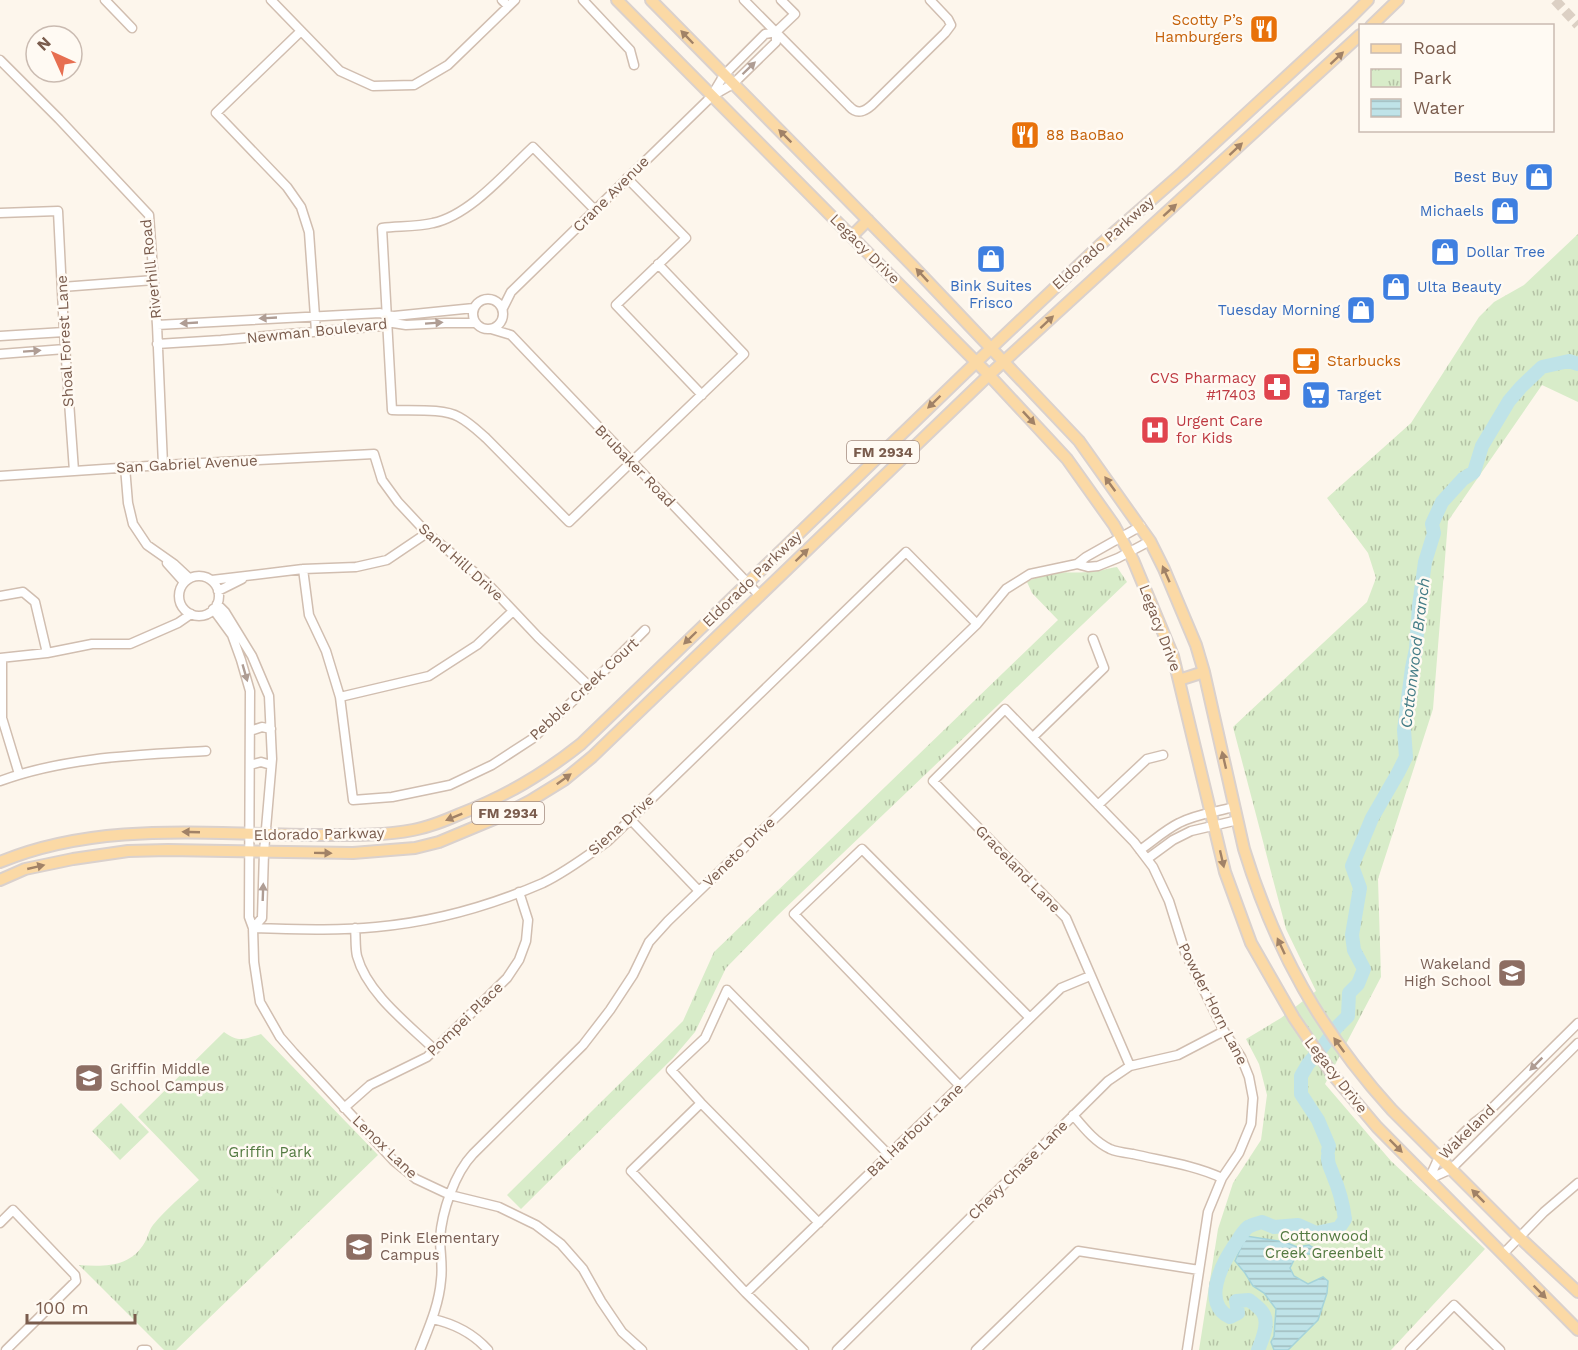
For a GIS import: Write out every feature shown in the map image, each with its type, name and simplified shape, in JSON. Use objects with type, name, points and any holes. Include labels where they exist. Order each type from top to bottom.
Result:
[{"type":"main road","name":"Legacy Drive","points":[[617,0],[989,375],[1067,459],[1121,537],[1173,656],[1225,872],[1251,943],[1294,1018],[1324,1063],[1382,1132],[1578,1330]]},
{"type":"main road","name":"Legacy Drive","points":[[651,0],[868,220],[1079,441],[1141,526],[1164,569],[1196,645],[1250,869],[1267,914],[1308,998],[1333,1037],[1373,1089],[1401,1120],[1578,1292]]},
{"type":"main road","name":"Eldorado Parkway","points":[[0,862],[25,852],[53,845],[81,839],[127,834],[185,832],[266,836],[352,836],[412,830],[434,825],[492,802],[554,766],[581,744],[1101,244],[1182,173],[1368,0]]},
{"type":"main road","points":[[1373,24],[1398,0]]},
{"type":"main road","name":"Eldorado Parkway","points":[[0,880],[25,869],[128,851],[352,853],[415,848],[440,842],[499,817],[564,780],[592,757],[989,375],[1359,36]]},
{"type":"main road","points":[[1266,95],[1277,110]]},
{"type":"main road","points":[[1255,105],[1268,119]]},
{"type":"main road","points":[[852,236],[868,220]]},
{"type":"main road","points":[[1179,680],[1204,672]]},
{"type":"street","points":[[105,0],[132,28]]},
{"type":"street","points":[[271,0],[340,71],[373,86],[414,85],[448,65],[508,2]]},
{"type":"street","points":[[583,0],[630,50],[634,65]]},
{"type":"street","points":[[744,0],[854,111],[859,112],[865,111],[872,105],[951,25],[930,0]]},
{"type":"street","points":[[776,32],[795,14],[781,0]]},
{"type":"street","points":[[301,31],[216,113],[287,187],[301,207],[309,232],[316,331]]},
{"type":"street","name":"Crane Avenue","points":[[503,308],[511,292],[627,178],[712,96],[733,84],[776,42],[776,32],[765,34],[724,75],[712,96]]},
{"type":"street","name":"Riverhill Road","points":[[0,60],[149,215],[157,325],[163,465]]},
{"type":"street","points":[[595,210],[533,147],[474,203],[454,216],[432,224],[382,228],[392,410],[443,412],[457,416],[472,425],[569,522],[744,354],[658,264]]},
{"type":"street","points":[[627,178],[686,238],[616,305],[702,395]]},
{"type":"street","name":"Shoal Forest Lane","points":[[0,213],[58,211],[74,471]]},
{"type":"street","points":[[62,287],[154,280]]},
{"type":"street","name":"Crane Avenue","points":[[494,299],[511,292]]},
{"type":"street","points":[[494,299],[503,308],[502,320],[491,328],[482,327],[474,320],[472,312],[481,301],[494,299]]},
{"type":"street","name":"Newman Boulevard","points":[[158,344],[382,326],[386,319],[394,316],[474,308]]},
{"type":"street","name":"Newman Boulevard","points":[[157,325],[380,313],[386,319],[406,325],[476,323]]},
{"type":"street","name":"Brubaker Road","points":[[502,320],[509,327],[511,336]]},
{"type":"street","name":"Brubaker Road","points":[[491,328],[511,336],[760,596]]},
{"type":"street","points":[[0,336],[64,332]]},
{"type":"street","points":[[0,354],[65,349]]},
{"type":"street","name":"San Gabriel Avenue","points":[[0,476],[375,454]]},
{"type":"street","name":"Sand Hill Drive","points":[[375,454],[382,480],[398,502],[427,533],[485,581],[589,687]]},
{"type":"street","points":[[125,467],[128,503],[133,524],[147,545],[163,557],[171,569],[187,580]]},
{"type":"street","name":"Veneto Drive","points":[[420,1350],[433,1319],[442,1279],[440,1238],[444,1215],[450,1195],[467,1160],[583,1045],[633,975],[649,942],[668,921],[977,624],[1006,589],[1030,574],[1077,564],[1141,526]]},
{"type":"street","points":[[212,580],[219,597],[215,607],[203,615],[188,612],[179,600],[181,587],[187,580],[201,576],[212,580],[303,569],[356,567],[387,560],[427,533]]},
{"type":"street","name":"Veneto Drive","points":[[1077,564],[1088,567],[1098,566],[1150,541]]},
{"type":"street","name":"Siena Drive","points":[[253,928],[310,930],[376,927],[435,918],[519,892],[544,882],[576,864],[608,841],[906,552],[977,624]]},
{"type":"street","points":[[303,569],[309,615],[326,651],[340,697],[429,676],[477,645],[513,611]]},
{"type":"street","points":[[218,591],[248,576]]},
{"type":"street","points":[[0,596],[23,592],[35,602],[47,653]]},
{"type":"street","name":"Lenox Lane","points":[[215,607],[225,612],[252,656],[269,696],[271,765],[264,852],[262,918],[253,928]]},
{"type":"street","name":"Lenox Lane","points":[[215,607],[232,635],[250,691],[249,917],[253,928],[254,962],[260,1002],[280,1037],[394,1161],[416,1179],[450,1195],[499,1208],[536,1225],[561,1244],[583,1269],[622,1332],[642,1350]]},
{"type":"street","points":[[19,774],[2,718],[1,659],[92,644],[130,644],[162,630],[188,612]]},
{"type":"street","name":"Pebble Creek Court","points":[[340,697],[352,800],[392,797],[450,785],[492,765],[532,739],[589,687],[645,630]]},
{"type":"street","points":[[1033,737],[1104,668],[1093,639]]},
{"type":"street","name":"Powder Horn Lane","points":[[933,781],[1005,709],[1098,805],[1153,867],[1169,901],[1185,952],[1224,1031],[1241,1057],[1249,1077],[1253,1098],[1251,1124],[1237,1157],[1222,1178],[1208,1212],[1186,1350]]},
{"type":"street","points":[[250,731],[262,727],[271,729]]},
{"type":"street","points":[[0,781],[19,774],[69,764],[206,751]]},
{"type":"street","points":[[1098,805],[1147,759],[1162,755]]},
{"type":"street","points":[[250,765],[261,762],[271,765]]},
{"type":"street","name":"Graceland Lane","points":[[933,781],[1065,918],[1130,1066]]},
{"type":"street","points":[[1147,859],[1181,835],[1200,827],[1234,807]]},
{"type":"street","points":[[630,819],[699,891]]},
{"type":"street","points":[[1140,850],[1180,822],[1213,819],[1238,820]]},
{"type":"street","points":[[960,1086],[794,914],[862,849],[1030,1018]]},
{"type":"street","name":"Pompei Place","points":[[344,1108],[370,1085],[427,1057],[507,978],[519,960],[526,941],[528,920],[519,892]]},
{"type":"street","points":[[356,928],[357,956],[367,979],[378,995],[434,1049]]},
{"type":"street","name":"Bal Harbour Lane","points":[[746,1293],[1061,988],[1090,976]]},
{"type":"street","points":[[819,1223],[700,1103],[671,1070],[705,1038],[727,990],[889,1155]]},
{"type":"street","name":"Wakeland","points":[[1429,1179],[1439,1157],[1578,1023]]},
{"type":"street","name":"Chevy Chase Lane","points":[[837,1350],[1108,1081],[1130,1066],[1178,1055],[1224,1031]]},
{"type":"street","name":"Wakeland","points":[[1429,1179],[1451,1169],[1578,1043]]},
{"type":"street","points":[[700,1103],[630,1171],[746,1293],[804,1350]]},
{"type":"street","points":[[1486,1114],[1497,1125]]},
{"type":"street","points":[[1073,1115],[1092,1137],[1110,1149],[1191,1166],[1222,1178]]},
{"type":"street","points":[[1503,1254],[1544,1212],[1578,1183]]},
{"type":"street","points":[[0,1223],[13,1210],[76,1278],[76,1281],[6,1350]]},
{"type":"street","points":[[976,1350],[1078,1251],[1199,1270]]},
{"type":"street","points":[[1410,1350],[1454,1305],[1500,1350]]},
{"type":"street","points":[[433,1319],[455,1324],[480,1340],[488,1350]]},
{"type":"green space","name":"Cottonwood Creek Greenbelt","points":[[1578,234],[1578,402],[1542,385],[1448,521],[1433,709],[1378,879],[1381,977],[1325,1084],[1391,1161],[1485,1249],[1391,1350],[1199,1350],[1218,1229],[1233,1183],[1261,1140],[1267,1095],[1259,1064],[1246,1039],[1281,1018],[1316,991],[1286,929],[1233,727],[1367,602],[1376,578],[1368,553],[1327,498],[1411,423],[1479,317],[1494,302],[1524,285]]},
{"type":"green space","points":[[1117,567],[1127,582],[777,916],[726,968],[695,1032],[673,1058],[521,1209],[507,1195],[683,1021],[714,952],[1058,620],[1032,593],[1027,582],[1043,575],[1092,572]]},
{"type":"green space","name":"Griffin Park","points":[[224,1032],[238,1039],[261,1034],[378,1155],[176,1350],[164,1350],[79,1265],[98,1266],[125,1261],[139,1250],[158,1219],[199,1180],[138,1117]]},
{"type":"green space","points":[[121,1103],[149,1132],[120,1160],[92,1131]]},
{"type":"green space","points":[[266,1181],[285,1201],[273,1213],[254,1193]]},
{"type":"water","points":[[1246,1236],[1285,1242],[1297,1247],[1309,1245],[1317,1250],[1312,1254],[1303,1254],[1295,1258],[1290,1268],[1294,1276],[1308,1284],[1323,1277],[1328,1281],[1327,1293],[1318,1320],[1288,1350],[1274,1350],[1271,1342],[1274,1336],[1276,1309],[1264,1293],[1253,1286],[1235,1261]]},
{"type":"waterway","name":"Cottonwood Branch","points":[[1328,1151],[1329,1146],[1318,1120],[1301,1094],[1301,1076],[1336,1028],[1348,1016],[1349,993],[1358,984],[1364,969],[1354,950],[1352,935],[1360,888],[1352,866],[1372,818],[1406,757],[1404,730],[1416,649],[1425,562],[1434,533],[1432,524],[1442,502],[1463,479],[1474,472],[1482,446],[1509,401],[1521,387],[1542,367],[1569,361],[1578,364]]},
{"type":"waterway","name":"Cottonwood Branch","points":[[1258,1350],[1266,1326],[1265,1317],[1249,1300],[1236,1301],[1238,1313],[1230,1317],[1221,1311],[1215,1294],[1220,1273],[1241,1236],[1248,1227],[1253,1225],[1262,1222],[1274,1227],[1298,1225],[1316,1233],[1339,1228],[1345,1219],[1328,1156]]},
{"type":"tunnel","points":[[1555,0],[1578,25]]},
{"type":"place","name":"Scotty P’s Hamburgers","points":[[1264,29]]},
{"type":"place","name":"88 BaoBao","points":[[1025,135]]},
{"type":"place","name":"Best Buy","points":[[1539,177]]},
{"type":"place","name":"Michaels","points":[[1505,211]]},
{"type":"place","name":"Dollar Tree","points":[[1445,252]]},
{"type":"place","name":"Bink Suites Frisco","points":[[991,259]]},
{"type":"place","name":"Ulta Beauty","points":[[1396,287]]},
{"type":"place","name":"Tuesday Morning","points":[[1361,310]]},
{"type":"place","name":"Starbucks","points":[[1306,361]]},
{"type":"place","name":"CVS Pharmacy #17403","points":[[1277,387]]},
{"type":"place","name":"Target","points":[[1316,395]]},
{"type":"place","name":"Urgent Care for Kids","points":[[1155,430]]},
{"type":"place","name":"Wakeland High School","points":[[1512,973]]},
{"type":"place","name":"Griffin Middle School Campus","points":[[89,1078]]},
{"type":"place","name":"Pink Elementary Campus","points":[[359,1247]]}]
